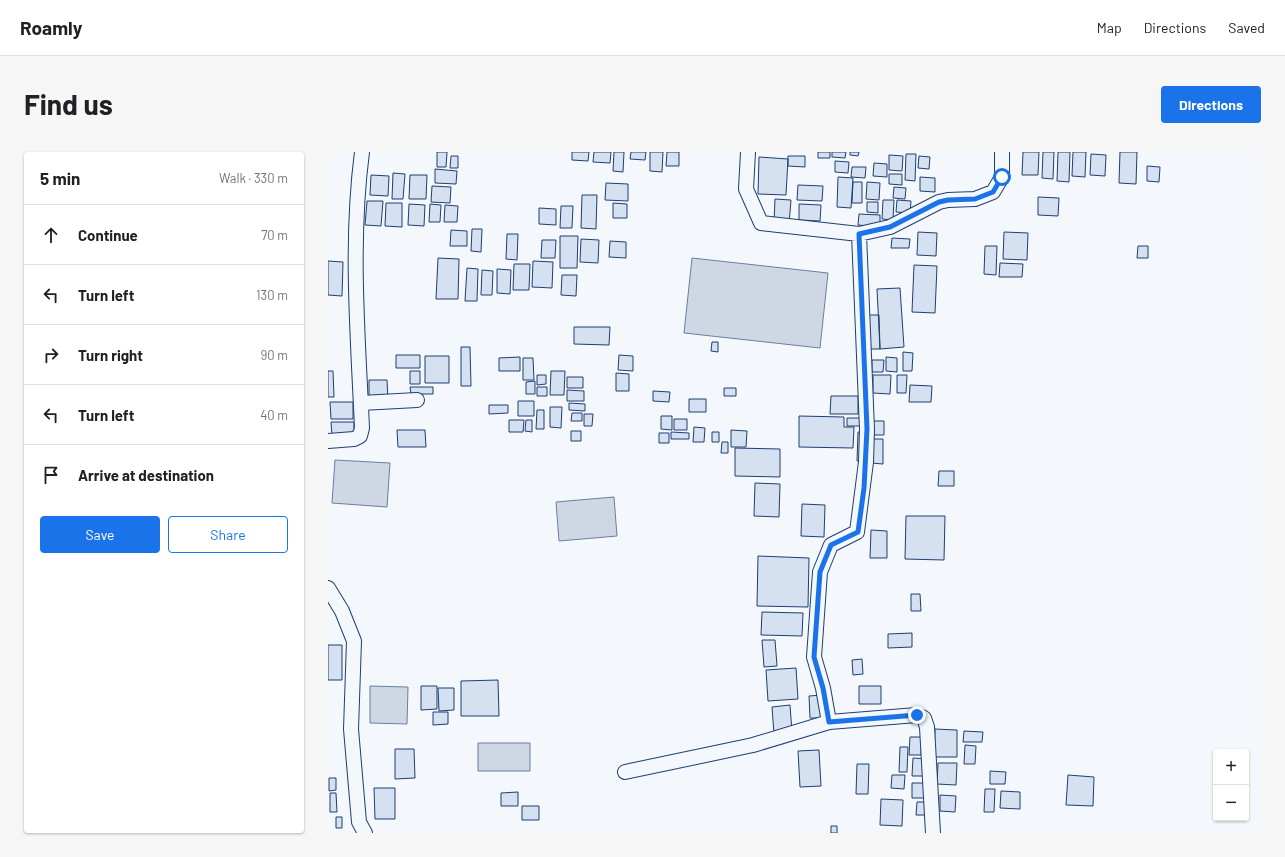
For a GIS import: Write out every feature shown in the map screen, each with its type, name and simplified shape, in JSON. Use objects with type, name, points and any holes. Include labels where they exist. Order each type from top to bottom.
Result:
[{"type":"street","points":[[328,441],[354,439],[360,436],[362,428],[355,256],[357,189],[362,152]]},
{"type":"street","points":[[748,152],[746,189],[761,224],[859,234],[890,227],[939,202],[948,200],[975,199],[993,192],[1002,177],[1002,152]]},
{"type":"street","points":[[829,722],[823,688],[814,657],[820,572],[831,545],[858,532],[866,462],[867,429],[859,234]]},
{"type":"street","points":[[361,403],[417,400]]},
{"type":"street","points":[[328,588],[342,611],[354,641],[352,729],[360,822],[365,833]]},
{"type":"street","points":[[625,772],[753,745],[829,722],[917,715],[924,718],[927,727],[933,833]]},
{"type":"shaded area","points":[[692,258],[828,273],[820,348],[684,333]]},
{"type":"shaded area","points":[[335,460],[390,463],[387,507],[332,503]]},
{"type":"shaded area","points":[[614,497],[617,536],[559,541],[556,502]]},
{"type":"shaded area","points":[[370,686],[408,687],[407,724],[370,723]]},
{"type":"shaded area","points":[[478,743],[530,743],[530,771],[478,771]]},
{"type":"building","points":[[437,152],[447,152],[446,167],[437,167]]},
{"type":"building","points":[[572,152],[589,152],[588,161],[572,160]]},
{"type":"building","points":[[594,152],[611,152],[610,163],[593,162]]},
{"type":"building","points":[[614,152],[624,152],[623,172],[613,171]]},
{"type":"building","points":[[631,152],[646,152],[645,160],[630,159]]},
{"type":"building","points":[[650,152],[663,152],[662,172],[650,171]]},
{"type":"building","points":[[667,152],[679,152],[679,166],[666,166]]},
{"type":"building","points":[[818,152],[830,152],[830,158],[818,158]]},
{"type":"building","points":[[832,152],[846,152],[845,158],[832,157]]},
{"type":"building","points":[[850,152],[859,152],[858,156],[850,155]]},
{"type":"building","points":[[1023,152],[1039,152],[1038,175],[1022,175]]},
{"type":"building","points":[[1043,152],[1054,152],[1053,179],[1042,178]]},
{"type":"building","points":[[1058,152],[1070,152],[1069,182],[1057,181]]},
{"type":"building","points":[[1073,152],[1086,152],[1085,177],[1072,176]]},
{"type":"building","points":[[1120,152],[1137,152],[1136,184],[1119,183]]},
{"type":"building","points":[[906,154],[916,154],[915,181],[905,180]]},
{"type":"building","points":[[1091,154],[1106,155],[1105,176],[1090,175]]},
{"type":"building","points":[[889,155],[903,156],[902,171],[889,170]]},
{"type":"building","points":[[451,156],[458,156],[458,168],[450,168]]},
{"type":"building","points":[[788,156],[805,156],[805,167],[788,166]]},
{"type":"building","points":[[919,156],[930,157],[929,169],[918,168]]},
{"type":"building","points":[[759,157],[788,159],[786,195],[758,194]]},
{"type":"building","points":[[835,161],[849,162],[848,173],[835,172]]},
{"type":"building","points":[[874,163],[887,164],[887,177],[873,176]]},
{"type":"building","points":[[1147,166],[1160,167],[1159,182],[1147,181]]},
{"type":"building","points":[[852,167],[866,167],[865,178],[851,177]]},
{"type":"building","points":[[435,169],[457,171],[456,184],[435,183]]},
{"type":"building","points":[[393,173],[405,174],[403,199],[392,199]]},
{"type":"building","points":[[889,174],[902,174],[902,185],[889,184]]},
{"type":"building","points":[[371,175],[389,176],[388,196],[370,195]]},
{"type":"building","points":[[410,175],[427,175],[426,199],[409,199]]},
{"type":"building","points":[[838,177],[853,178],[851,208],[837,207]]},
{"type":"building","points":[[920,177],[935,178],[935,192],[920,191]]},
{"type":"building","points":[[853,182],[862,182],[862,203],[852,203]]},
{"type":"building","points":[[867,182],[880,183],[879,200],[866,199]]},
{"type":"building","points":[[606,183],[628,184],[628,201],[605,200]]},
{"type":"building","points":[[798,185],[823,186],[822,201],[797,200]]},
{"type":"building","points":[[432,186],[451,187],[450,203],[431,202]]},
{"type":"building","points":[[894,187],[906,188],[905,199],[893,198]]},
{"type":"building","points":[[582,195],[597,195],[596,229],[581,228]]},
{"type":"building","points":[[1038,197],[1059,198],[1058,216],[1038,215]]},
{"type":"building","points":[[775,199],[791,200],[789,224],[774,223]]},
{"type":"building","points":[[883,200],[894,200],[893,220],[882,219]]},
{"type":"building","points":[[897,200],[911,201],[910,213],[896,212]]},
{"type":"building","points":[[367,201],[383,201],[381,226],[365,225]]},
{"type":"building","points":[[867,202],[878,202],[878,213],[867,212]]},
{"type":"building","points":[[386,203],[402,203],[402,227],[385,226]]},
{"type":"building","points":[[613,203],[627,204],[627,218],[613,218]]},
{"type":"building","points":[[409,204],[425,205],[424,226],[408,225]]},
{"type":"building","points":[[430,204],[441,205],[440,222],[429,222]]},
{"type":"building","points":[[799,204],[821,205],[820,221],[799,220]]},
{"type":"building","points":[[445,205],[458,206],[457,222],[444,222]]},
{"type":"building","points":[[561,206],[573,206],[572,228],[560,228]]},
{"type":"building","points":[[539,208],[556,209],[556,225],[539,224]]},
{"type":"building","points":[[859,214],[880,215],[880,227],[858,225]]},
{"type":"building","points":[[472,229],[482,229],[481,252],[471,251]]},
{"type":"building","points":[[451,230],[467,231],[467,246],[450,246]]},
{"type":"building","points":[[918,232],[937,233],[936,256],[917,255]]},
{"type":"building","points":[[1004,232],[1028,233],[1027,260],[1003,259]]},
{"type":"building","points":[[507,234],[518,234],[517,260],[506,259]]},
{"type":"building","points":[[560,236],[578,236],[577,268],[560,268]]},
{"type":"building","points":[[892,238],[910,239],[909,248],[891,248]]},
{"type":"building","points":[[581,239],[599,240],[598,263],[580,262]]},
{"type":"building","points":[[542,240],[556,240],[555,258],[541,258]]},
{"type":"building","points":[[610,241],[626,242],[626,258],[609,257]]},
{"type":"building","points":[[985,246],[997,246],[996,275],[984,274]]},
{"type":"building","points":[[1138,246],[1148,246],[1148,258],[1137,258]]},
{"type":"building","points":[[438,258],[459,259],[458,299],[436,299]]},
{"type":"building","points":[[328,261],[343,262],[342,296],[328,295]]},
{"type":"building","points":[[533,261],[553,262],[552,288],[532,287]]},
{"type":"building","points":[[1000,263],[1023,264],[1022,277],[999,277]]},
{"type":"building","points":[[514,264],[530,264],[529,290],[513,290]]},
{"type":"building","points":[[914,265],[937,266],[935,313],[912,312]]},
{"type":"building","points":[[467,268],[478,269],[477,301],[465,301]]},
{"type":"building","points":[[497,269],[511,270],[510,294],[497,293]]},
{"type":"building","points":[[482,270],[493,271],[492,295],[481,295]]},
{"type":"building","points":[[562,275],[577,275],[576,296],[561,295]]},
{"type":"building","points":[[900,288],[904,347],[880,349],[877,289]]},
{"type":"building","points":[[866,315],[879,315],[880,349],[868,349]]},
{"type":"building","points":[[574,327],[610,327],[609,345],[574,344]]},
{"type":"building","points":[[712,342],[718,342],[718,352],[711,351]]},
{"type":"building","points":[[461,347],[470,347],[471,386],[461,386]]},
{"type":"building","points":[[903,352],[913,353],[912,371],[903,371]]},
{"type":"building","points":[[396,355],[420,355],[420,368],[396,368]]},
{"type":"building","points":[[619,355],[633,356],[633,371],[618,370]]},
{"type":"building","points":[[425,356],[449,356],[449,383],[425,383]]},
{"type":"building","points":[[520,357],[520,371],[499,371],[499,358]]},
{"type":"building","points":[[886,357],[897,358],[897,372],[886,371]]},
{"type":"building","points":[[523,358],[533,358],[534,380],[523,380]]},
{"type":"building","points":[[872,360],[884,360],[883,372],[872,372]]},
{"type":"building","points":[[328,371],[333,371],[334,397],[328,397]]},
{"type":"building","points":[[410,371],[420,371],[420,384],[410,384]]},
{"type":"building","points":[[551,371],[565,371],[564,395],[550,395]]},
{"type":"building","points":[[616,373],[629,374],[629,391],[616,391]]},
{"type":"building","points":[[537,375],[546,375],[546,384],[537,385]]},
{"type":"building","points":[[873,375],[891,375],[890,394],[873,393]]},
{"type":"building","points":[[897,375],[907,375],[906,393],[897,393]]},
{"type":"building","points":[[567,377],[583,377],[583,388],[567,388]]},
{"type":"building","points":[[369,380],[387,380],[388,399],[369,399]]},
{"type":"building","points":[[535,381],[535,394],[526,394],[526,382]]},
{"type":"building","points":[[910,385],[932,386],[931,402],[909,402]]},
{"type":"building","points":[[410,387],[433,387],[433,394],[411,394]]},
{"type":"building","points":[[537,387],[547,387],[547,396],[537,396]]},
{"type":"building","points":[[724,388],[736,388],[736,396],[724,396]]},
{"type":"building","points":[[567,390],[584,391],[584,401],[567,401]]},
{"type":"building","points":[[653,391],[670,392],[669,402],[653,401]]},
{"type":"building","points":[[831,396],[858,396],[858,414],[830,414]]},
{"type":"building","points":[[689,399],[706,399],[706,412],[689,412]]},
{"type":"building","points":[[518,401],[534,401],[534,416],[518,416]]},
{"type":"building","points":[[330,402],[353,402],[353,419],[331,419]]},
{"type":"building","points":[[569,403],[585,404],[585,411],[569,410]]},
{"type":"building","points":[[489,405],[508,405],[508,413],[489,414]]},
{"type":"building","points":[[550,407],[562,407],[561,428],[550,427]]},
{"type":"building","points":[[537,410],[544,410],[544,429],[536,429]]},
{"type":"building","points":[[572,413],[582,413],[582,421],[571,421]]},
{"type":"building","points":[[584,414],[593,414],[592,426],[584,426]]},
{"type":"building","points":[[661,416],[672,416],[672,430],[661,429]]},
{"type":"building","points":[[799,416],[844,417],[844,427],[854,427],[853,448],[799,447]]},
{"type":"building","points":[[847,418],[864,418],[864,426],[847,426]]},
{"type":"building","points":[[674,419],[687,419],[687,430],[674,430]]},
{"type":"building","points":[[509,420],[524,420],[523,432],[509,432]]},
{"type":"building","points":[[526,420],[532,420],[532,432],[525,431]]},
{"type":"building","points":[[873,421],[884,421],[884,435],[872,435]]},
{"type":"building","points":[[331,422],[354,422],[354,435],[332,436]]},
{"type":"building","points":[[694,427],[705,428],[704,442],[693,442]]},
{"type":"building","points":[[397,430],[425,430],[426,447],[398,447]]},
{"type":"building","points":[[731,430],[747,431],[746,447],[731,447]]},
{"type":"building","points":[[571,431],[581,431],[581,441],[571,441]]},
{"type":"building","points":[[671,432],[689,433],[689,439],[671,439]]},
{"type":"building","points":[[712,432],[719,432],[719,442],[712,442]]},
{"type":"building","points":[[858,432],[865,432],[864,461],[857,461]]},
{"type":"building","points":[[659,433],[669,433],[669,443],[659,443]]},
{"type":"building","points":[[872,439],[883,439],[883,464],[871,463]]},
{"type":"building","points":[[722,442],[728,442],[728,453],[721,453]]},
{"type":"building","points":[[735,448],[780,449],[780,477],[735,476]]},
{"type":"building","points":[[939,471],[954,471],[954,486],[938,486]]},
{"type":"building","points":[[755,483],[780,484],[779,517],[754,516]]},
{"type":"building","points":[[802,504],[825,505],[824,537],[801,536]]},
{"type":"building","points":[[906,516],[945,516],[944,560],[905,559]]},
{"type":"building","points":[[871,530],[887,531],[887,558],[870,558]]},
{"type":"building","points":[[758,556],[809,558],[808,607],[757,606]]},
{"type":"building","points":[[911,594],[920,594],[921,611],[911,611]]},
{"type":"building","points":[[762,612],[803,613],[802,636],[761,635]]},
{"type":"building","points":[[912,633],[912,647],[888,648],[888,634]]},
{"type":"building","points":[[762,640],[775,640],[777,666],[764,667]]},
{"type":"building","points":[[328,645],[342,645],[342,680],[328,680]]},
{"type":"building","points":[[862,659],[863,674],[853,675],[852,660]]},
{"type":"building","points":[[796,668],[798,699],[768,701],[766,670]]},
{"type":"building","points":[[498,680],[499,716],[461,716],[461,681]]},
{"type":"building","points":[[421,686],[437,686],[437,709],[421,710]]},
{"type":"building","points":[[859,686],[881,686],[881,704],[859,704]]},
{"type":"building","points":[[438,688],[454,688],[454,710],[439,711]]},
{"type":"building","points":[[822,695],[823,718],[810,718],[809,696]]},
{"type":"building","points":[[790,705],[792,732],[774,734],[772,707]]},
{"type":"building","points":[[433,712],[448,712],[448,724],[433,725]]},
{"type":"building","points":[[935,729],[957,730],[957,757],[934,757]]},
{"type":"building","points":[[964,731],[983,732],[982,742],[963,742]]},
{"type":"building","points":[[910,737],[922,737],[921,755],[909,755]]},
{"type":"building","points":[[965,745],[976,746],[975,764],[964,764]]},
{"type":"building","points":[[900,747],[908,747],[907,772],[899,772]]},
{"type":"building","points":[[395,749],[414,749],[415,778],[395,779]]},
{"type":"building","points":[[819,750],[821,786],[800,787],[798,751]]},
{"type":"building","points":[[913,758],[928,759],[927,776],[912,776]]},
{"type":"building","points":[[938,763],[957,763],[956,785],[937,784]]},
{"type":"building","points":[[857,764],[869,764],[868,794],[856,794]]},
{"type":"building","points":[[990,771],[1006,772],[1005,784],[990,784]]},
{"type":"building","points":[[892,775],[905,775],[904,789],[891,788]]},
{"type":"building","points":[[1068,775],[1094,777],[1093,806],[1066,805]]},
{"type":"building","points":[[329,778],[336,778],[336,790],[329,791]]},
{"type":"building","points":[[912,783],[929,783],[928,798],[912,798]]},
{"type":"building","points":[[374,788],[395,788],[395,819],[375,819]]},
{"type":"building","points":[[985,789],[995,789],[994,812],[984,812]]},
{"type":"building","points":[[1001,791],[1020,792],[1020,809],[1000,808]]},
{"type":"building","points":[[518,792],[518,806],[501,806],[501,793]]},
{"type":"building","points":[[330,793],[336,793],[337,812],[330,812]]},
{"type":"building","points":[[940,795],[956,796],[955,812],[940,811]]},
{"type":"building","points":[[881,799],[903,800],[902,826],[880,825]]},
{"type":"building","points":[[917,802],[926,802],[925,815],[916,815]]},
{"type":"building","points":[[522,806],[539,806],[539,820],[522,820]]},
{"type":"building","points":[[336,817],[342,817],[342,828],[336,828]]},
{"type":"building","points":[[831,826],[837,826],[837,833],[831,833]]},
{"type":"route","points":[[917,715],[829,722],[823,688],[814,657],[820,572],[831,545],[858,532],[864,488],[867,429],[863,372],[859,234],[890,227],[939,202],[948,200],[975,199],[993,192],[1002,177]]}]
